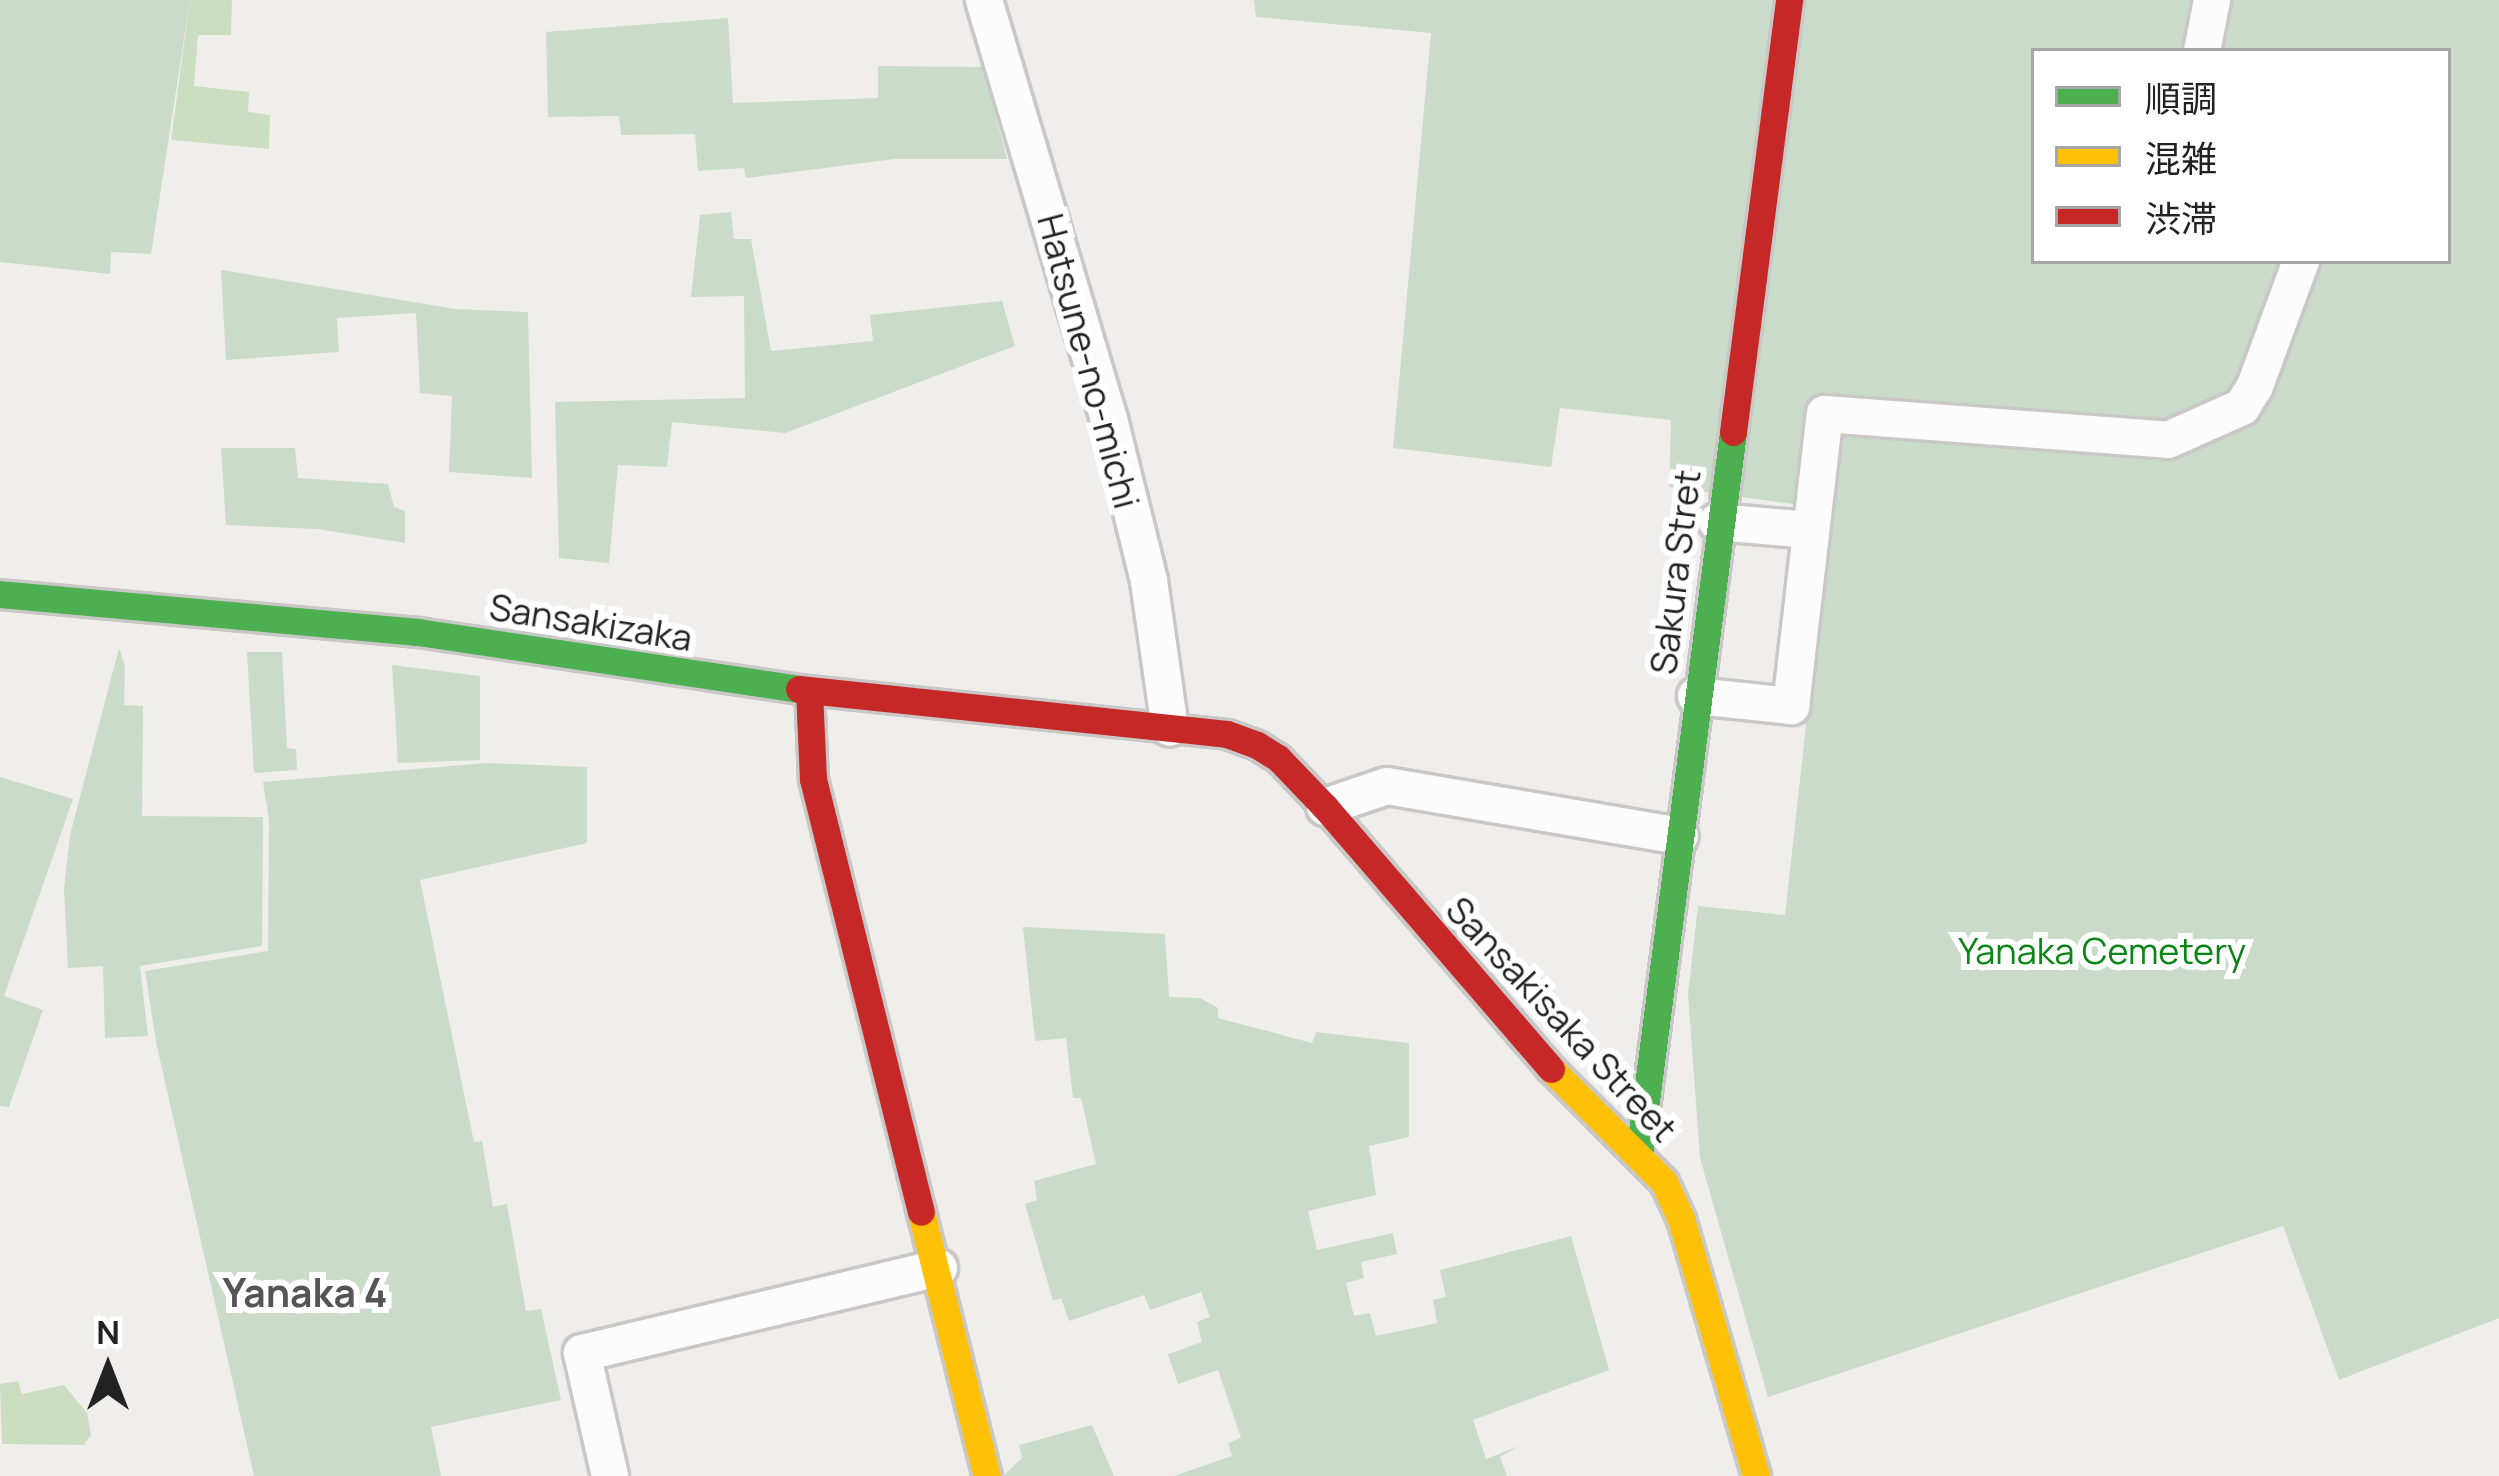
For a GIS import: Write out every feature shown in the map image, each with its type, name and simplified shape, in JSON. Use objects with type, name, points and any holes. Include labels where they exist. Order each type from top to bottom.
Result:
[{"type":"main road","name":"Sakura Stret","points":[[1639,1154],[1789,0]]},
{"type":"main road","name":"Sansakizaka","points":[[0,594],[364,626],[809,691],[1170,728]]},
{"type":"main road","points":[[809,691],[813,779],[939,1268],[987,1476]]},
{"type":"main road","name":"Sansakisaka Street","points":[[1170,728],[1227,734],[1278,758],[1577,1100],[1664,1182],[1681,1219],[1756,1476]]},
{"type":"street","name":"Hatsune-no-michi","points":[[984,0],[1109,419],[1149,581],[1170,728]]},
{"type":"street","points":[[2203,48],[2212,0]]},
{"type":"street","points":[[1696,696],[1791,706],[1825,414],[2168,440],[2242,407],[2255,386],[2300,264]]},
{"type":"street","points":[[1718,522],[1811,530]]},
{"type":"street","points":[[1325,807],[1388,787],[1680,836]]},
{"type":"street","points":[[610,1476],[581,1353],[939,1268]]},
{"type":"green space","points":[[0,0],[190,0],[151,254],[111,252],[110,274],[0,262]]},
{"type":"green space","points":[[190,0],[232,0],[231,35],[198,35],[194,86],[249,92],[248,112],[270,115],[269,149],[171,140]]},
{"type":"green space","name":"Yanaka Cemetery","points":[[1254,0],[2499,0],[2499,1318],[2339,1380],[2283,1226],[1768,1397],[1700,1158],[1688,994],[1698,906],[1785,915],[1830,509],[1669,487],[1671,420],[1560,408],[1551,467],[1393,448],[1431,33],[1256,17]]},
{"type":"green space","points":[[728,18],[733,103],[878,98],[878,66],[983,67],[1007,159],[895,159],[746,178],[744,168],[698,171],[695,134],[621,135],[619,116],[548,117],[546,32]]},
{"type":"green space","points":[[731,212],[734,239],[751,239],[771,351],[873,341],[870,315],[1002,301],[1015,346],[785,433],[672,422],[667,467],[618,465],[609,563],[559,558],[555,402],[745,398],[744,296],[691,297],[700,215]]},
{"type":"green space","points":[[221,270],[455,309],[528,312],[532,478],[449,472],[452,396],[420,393],[416,313],[337,318],[339,352],[226,360]]},
{"type":"green space","points":[[221,448],[295,448],[298,478],[388,484],[394,507],[405,511],[405,543],[317,529],[226,525]]},
{"type":"green space","points":[[119,648],[125,666],[124,705],[143,706],[142,816],[263,817],[262,946],[140,966],[148,1036],[105,1038],[103,966],[68,968],[64,889],[70,835]]},
{"type":"green space","points":[[247,652],[282,652],[287,748],[296,749],[297,770],[254,773]]},
{"type":"green space","points":[[392,665],[480,676],[480,760],[398,763]]},
{"type":"green space","points":[[486,763],[587,767],[587,843],[420,880],[474,1142],[482,1141],[493,1207],[507,1204],[526,1311],[541,1309],[561,1400],[431,1427],[441,1476],[254,1476],[156,1042],[145,971],[268,951],[269,820],[263,782]]},
{"type":"green space","points":[[0,777],[73,799],[4,996],[43,1010],[9,1107],[0,1106]]},
{"type":"green space","points":[[1023,927],[1165,934],[1169,997],[1200,998],[1218,1008],[1218,1018],[1312,1043],[1316,1032],[1409,1043],[1409,1137],[1369,1146],[1376,1195],[1308,1211],[1317,1250],[1393,1233],[1397,1254],[1361,1262],[1364,1278],[1346,1283],[1354,1316],[1370,1313],[1376,1336],[1437,1323],[1433,1300],[1446,1297],[1440,1270],[1571,1236],[1609,1370],[1473,1420],[1486,1459],[1519,1446],[1500,1457],[1507,1476],[1174,1476],[1232,1456],[1228,1443],[1241,1438],[1218,1370],[1178,1384],[1168,1354],[1202,1342],[1197,1322],[1210,1317],[1201,1292],[1150,1310],[1144,1295],[1069,1321],[1061,1298],[1053,1301],[1025,1204],[1037,1200],[1034,1181],[1096,1164],[1081,1098],[1073,1098],[1066,1038],[1035,1041]]},
{"type":"green space","points":[[18,1381],[22,1394],[64,1385],[87,1413],[91,1435],[84,1445],[2,1444],[0,1384]]},
{"type":"green space","points":[[1092,1425],[1114,1476],[1003,1476],[1022,1458],[1019,1445]]},
{"type":"traffic: fast","points":[[1639,1154],[1733,432]]},
{"type":"traffic: fast","points":[[0,594],[418,632],[799,689]]},
{"type":"traffic: slow","points":[[1551,1069],[1664,1182],[1681,1219],[1756,1476]]},
{"type":"traffic: slow","points":[[921,1212],[987,1476]]},
{"type":"traffic: jam","points":[[1733,432],[1789,0]]},
{"type":"traffic: jam","points":[[799,689],[1227,734],[1257,745],[1278,758],[1325,807],[1551,1069]]},
{"type":"traffic: jam","points":[[809,691],[813,779],[921,1212]]},
{"type":"district","name":"Yanaka 4","points":[[305,1292]]}]
